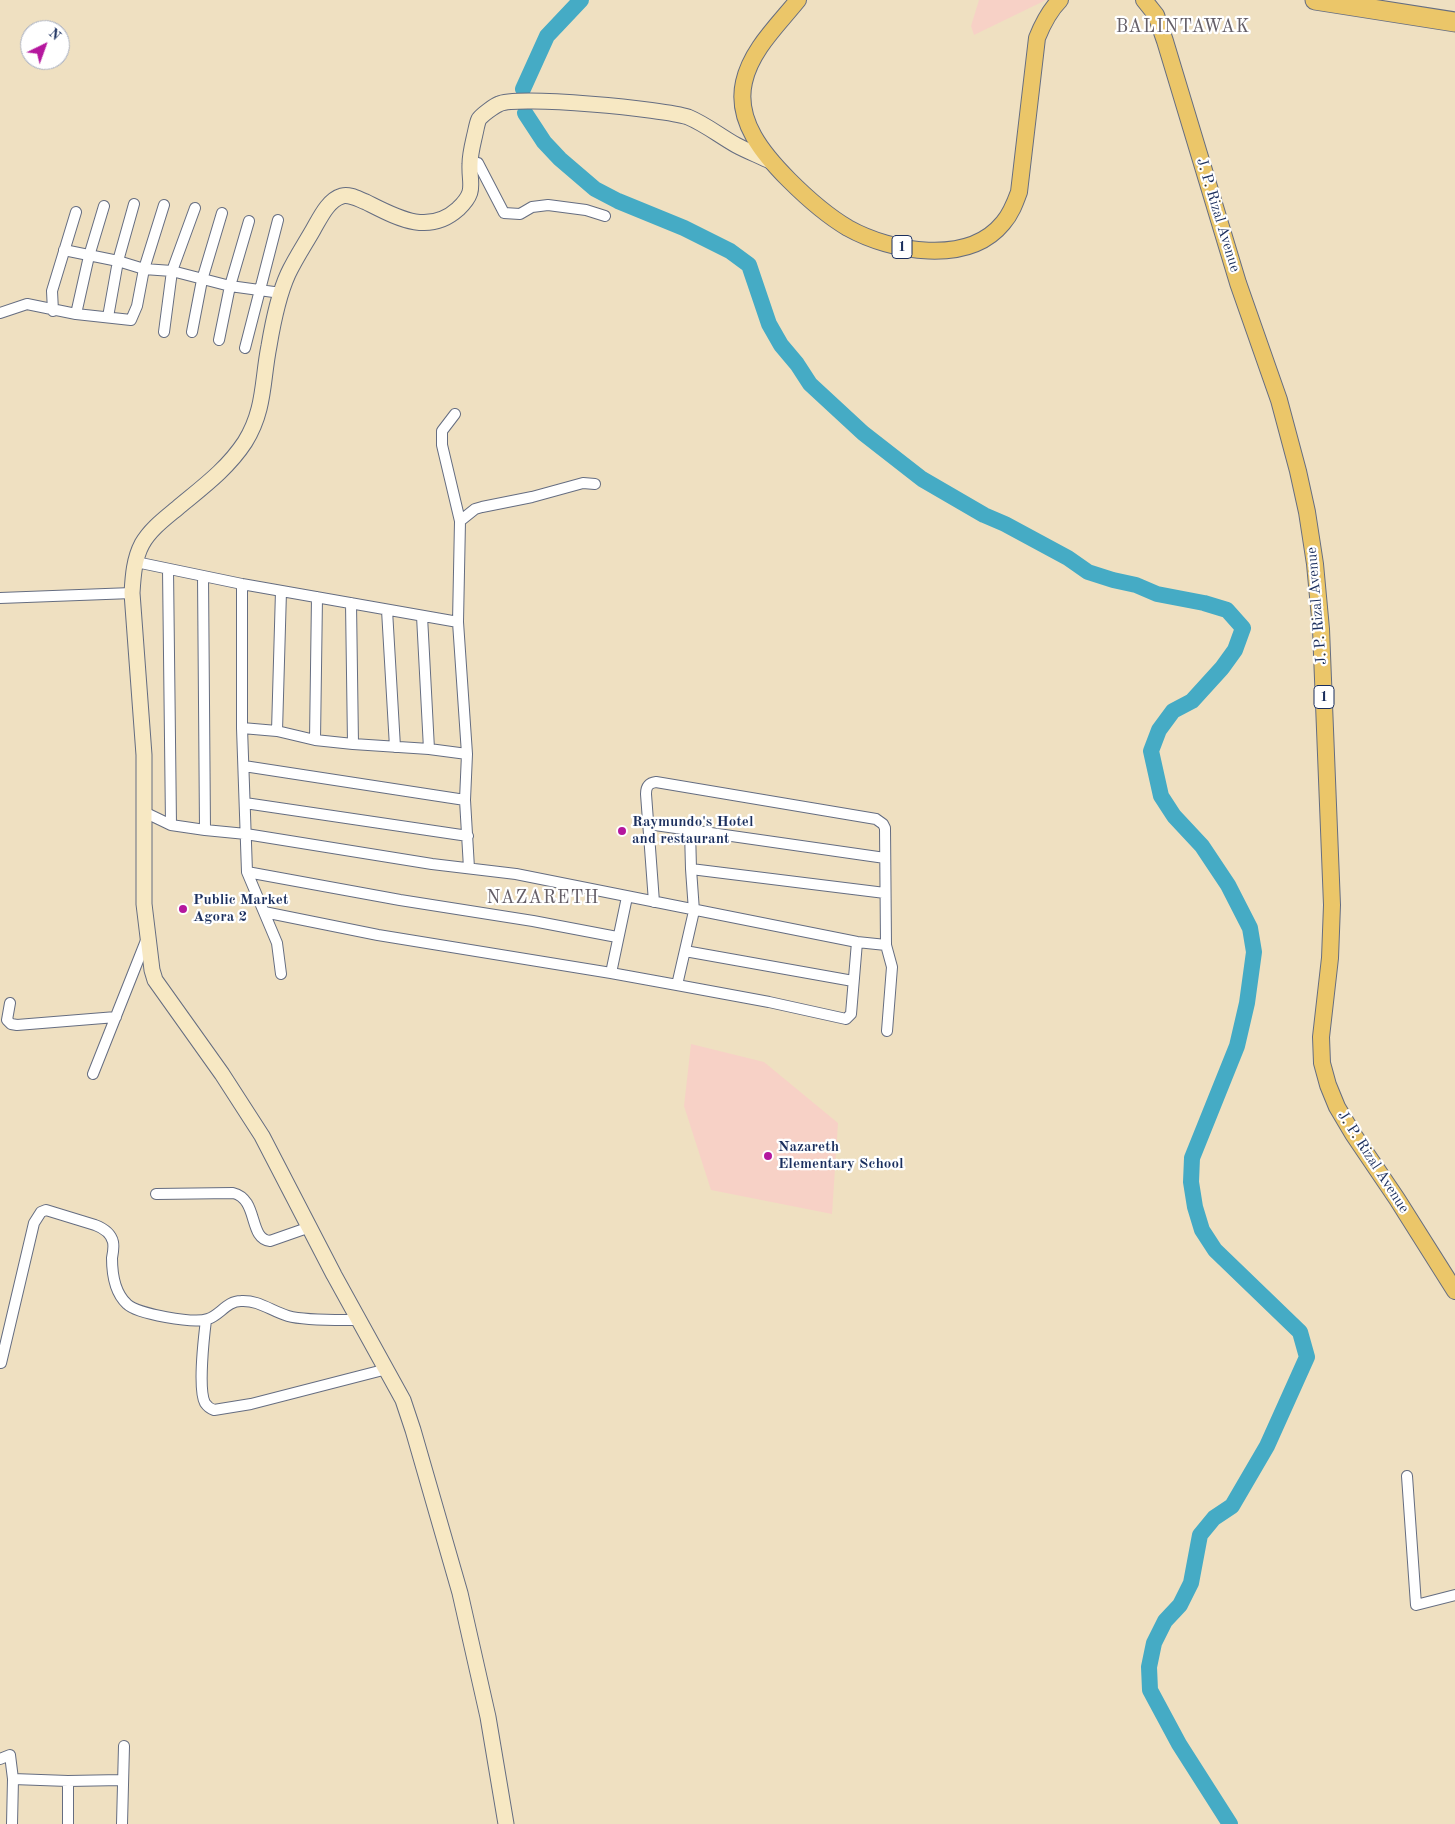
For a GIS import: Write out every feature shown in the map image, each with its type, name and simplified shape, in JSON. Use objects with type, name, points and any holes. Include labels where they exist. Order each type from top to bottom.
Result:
[{"type":"highway","points":[[1315,0],[1455,22]]},
{"type":"main road","name":"1","points":[[798,0],[750,64],[744,83],[742,102],[746,120],[758,143],[772,162],[802,193],[830,216],[850,229],[878,241],[904,248],[929,250],[966,247],[979,242],[991,235],[1003,223],[1013,208],[1019,192],[1037,38],[1043,21],[1060,0]]},
{"type":"main road","name":"J. P. Rizal Avenue","points":[[1144,0],[1156,15],[1165,41],[1238,282],[1279,400],[1307,512],[1315,564],[1321,629],[1332,896],[1330,958],[1321,1037],[1322,1063],[1328,1085],[1345,1121],[1455,1290]]},
{"type":"main road","points":[[506,1824],[488,1717],[460,1593],[403,1400],[256,1127],[222,1074],[155,980],[149,958],[144,904],[144,755],[132,593],[136,562],[138,552],[149,534],[212,480],[231,461],[246,441],[256,421],[263,396],[268,347],[281,293],[288,274],[323,213],[333,201],[342,196],[353,196],[400,219],[415,222],[432,222],[449,216],[460,207],[472,187],[470,164],[479,119],[499,103],[518,100],[663,111],[687,117],[737,146],[772,162]]},
{"type":"street","points":[[470,164],[478,163],[504,213],[520,214],[532,207],[548,205],[586,210],[605,216]]},
{"type":"street","points":[[108,317],[118,261],[134,204]]},
{"type":"street","points":[[0,313],[27,304],[76,314],[131,320],[137,306],[144,269],[164,204]]},
{"type":"street","points":[[76,314],[89,256],[104,206]]},
{"type":"street","points":[[164,332],[172,271],[195,208]]},
{"type":"street","points":[[53,310],[52,291],[76,212]]},
{"type":"street","points":[[192,332],[202,280],[222,213]]},
{"type":"street","points":[[245,348],[278,220]]},
{"type":"street","points":[[219,340],[230,286],[249,221]]},
{"type":"street","points":[[64,250],[118,261],[144,269],[172,271],[230,286],[281,293]]},
{"type":"street","points":[[455,414],[442,431],[442,445],[460,520],[458,622],[467,754],[465,800],[469,868]]},
{"type":"street","points":[[460,520],[475,509],[482,507],[532,497],[583,483],[595,484]]},
{"type":"street","points":[[136,562],[242,584],[458,622]]},
{"type":"street","points":[[168,569],[171,825]]},
{"type":"street","points":[[203,576],[204,830]]},
{"type":"street","points":[[242,584],[242,728],[247,872],[277,943],[281,974]]},
{"type":"street","points":[[277,731],[281,591]]},
{"type":"street","points":[[0,598],[132,593]]},
{"type":"street","points":[[315,740],[317,597]]},
{"type":"street","points":[[351,603],[352,744]]},
{"type":"street","points":[[387,610],[395,746]]},
{"type":"street","points":[[422,616],[429,748]]},
{"type":"street","points":[[242,728],[277,731],[315,740],[429,748],[467,754]]},
{"type":"street","points":[[244,766],[465,800]]},
{"type":"street","points":[[654,902],[646,789],[651,783],[656,782],[880,821],[885,828],[886,945],[892,968],[887,1031]]},
{"type":"street","points":[[245,803],[468,836]]},
{"type":"street","points":[[144,812],[171,825],[246,834],[322,847],[516,874],[857,942],[886,945]]},
{"type":"street","points":[[648,824],[885,858]]},
{"type":"street","points":[[677,985],[694,910],[690,830]]},
{"type":"street","points":[[691,869],[885,893]]},
{"type":"street","points":[[247,872],[618,937]]},
{"type":"street","points":[[610,973],[627,897]]},
{"type":"street","points":[[264,912],[378,935],[677,985],[846,1019],[852,1014],[857,942]]},
{"type":"street","points":[[93,1074],[147,937]]},
{"type":"street","points":[[685,951],[853,981]]},
{"type":"street","points":[[10,1004],[7,1020],[11,1024],[17,1025],[116,1017]]},
{"type":"street","points":[[156,1194],[233,1193],[240,1195],[248,1205],[260,1237],[265,1241],[310,1227]]},
{"type":"street","points":[[1,1363],[34,1223],[41,1212],[46,1210],[95,1224],[102,1227],[108,1233],[113,1242],[113,1280],[126,1303],[140,1312],[206,1320],[232,1302],[240,1301],[255,1302],[289,1316],[360,1320]]},
{"type":"street","points":[[206,1320],[203,1348],[203,1393],[206,1403],[214,1410],[251,1404],[387,1369]]},
{"type":"street","points":[[1407,1476],[1416,1605],[1455,1595]]},
{"type":"street","points":[[122,1824],[124,1746]]},
{"type":"street","points":[[0,1759],[10,1755],[13,1779],[12,1824]]},
{"type":"street","points":[[13,1779],[122,1780]]},
{"type":"street","points":[[68,1781],[68,1824]]},
{"type":"shaded area","points":[[979,0],[1046,0],[974,35],[971,26]]},
{"type":"shaded area","name":"Nazareth Elementary School","points":[[691,1044],[764,1062],[838,1123],[832,1214],[711,1190],[684,1106]]},
{"type":"waterway","points":[[523,89],[547,36],[581,0]]},
{"type":"waterway","points":[[525,113],[544,142],[560,159],[595,189],[618,201],[684,228],[730,251],[749,265],[769,324],[781,345],[797,364],[810,384],[863,433],[922,479],[984,515],[1005,524],[1068,558],[1088,572],[1136,585],[1157,594],[1204,603],[1227,610],[1243,628],[1235,650],[1222,668],[1192,701],[1173,711],[1159,730],[1151,751],[1161,796],[1174,816],[1202,846],[1228,885],[1250,928],[1254,952],[1247,1003],[1237,1046],[1192,1158],[1191,1182],[1195,1207],[1202,1230],[1215,1250],[1300,1332],[1307,1357],[1267,1446],[1232,1506],[1214,1518],[1200,1535],[1191,1583],[1180,1605],[1165,1621],[1154,1643],[1149,1667],[1150,1690],[1179,1744],[1230,1824]]},
{"type":"place","name":"Raymundo's Hotel and restaurant","points":[[622,831]]},
{"type":"place","name":"Public Market Agora 2","points":[[183,909]]},
{"type":"place","name":"Nazareth Elementary School","points":[[768,1156]]},
{"type":"district","name":"BALINTAWAK","points":[[1183,27]]},
{"type":"district","name":"NAZARETH","points":[[543,898]]}]
